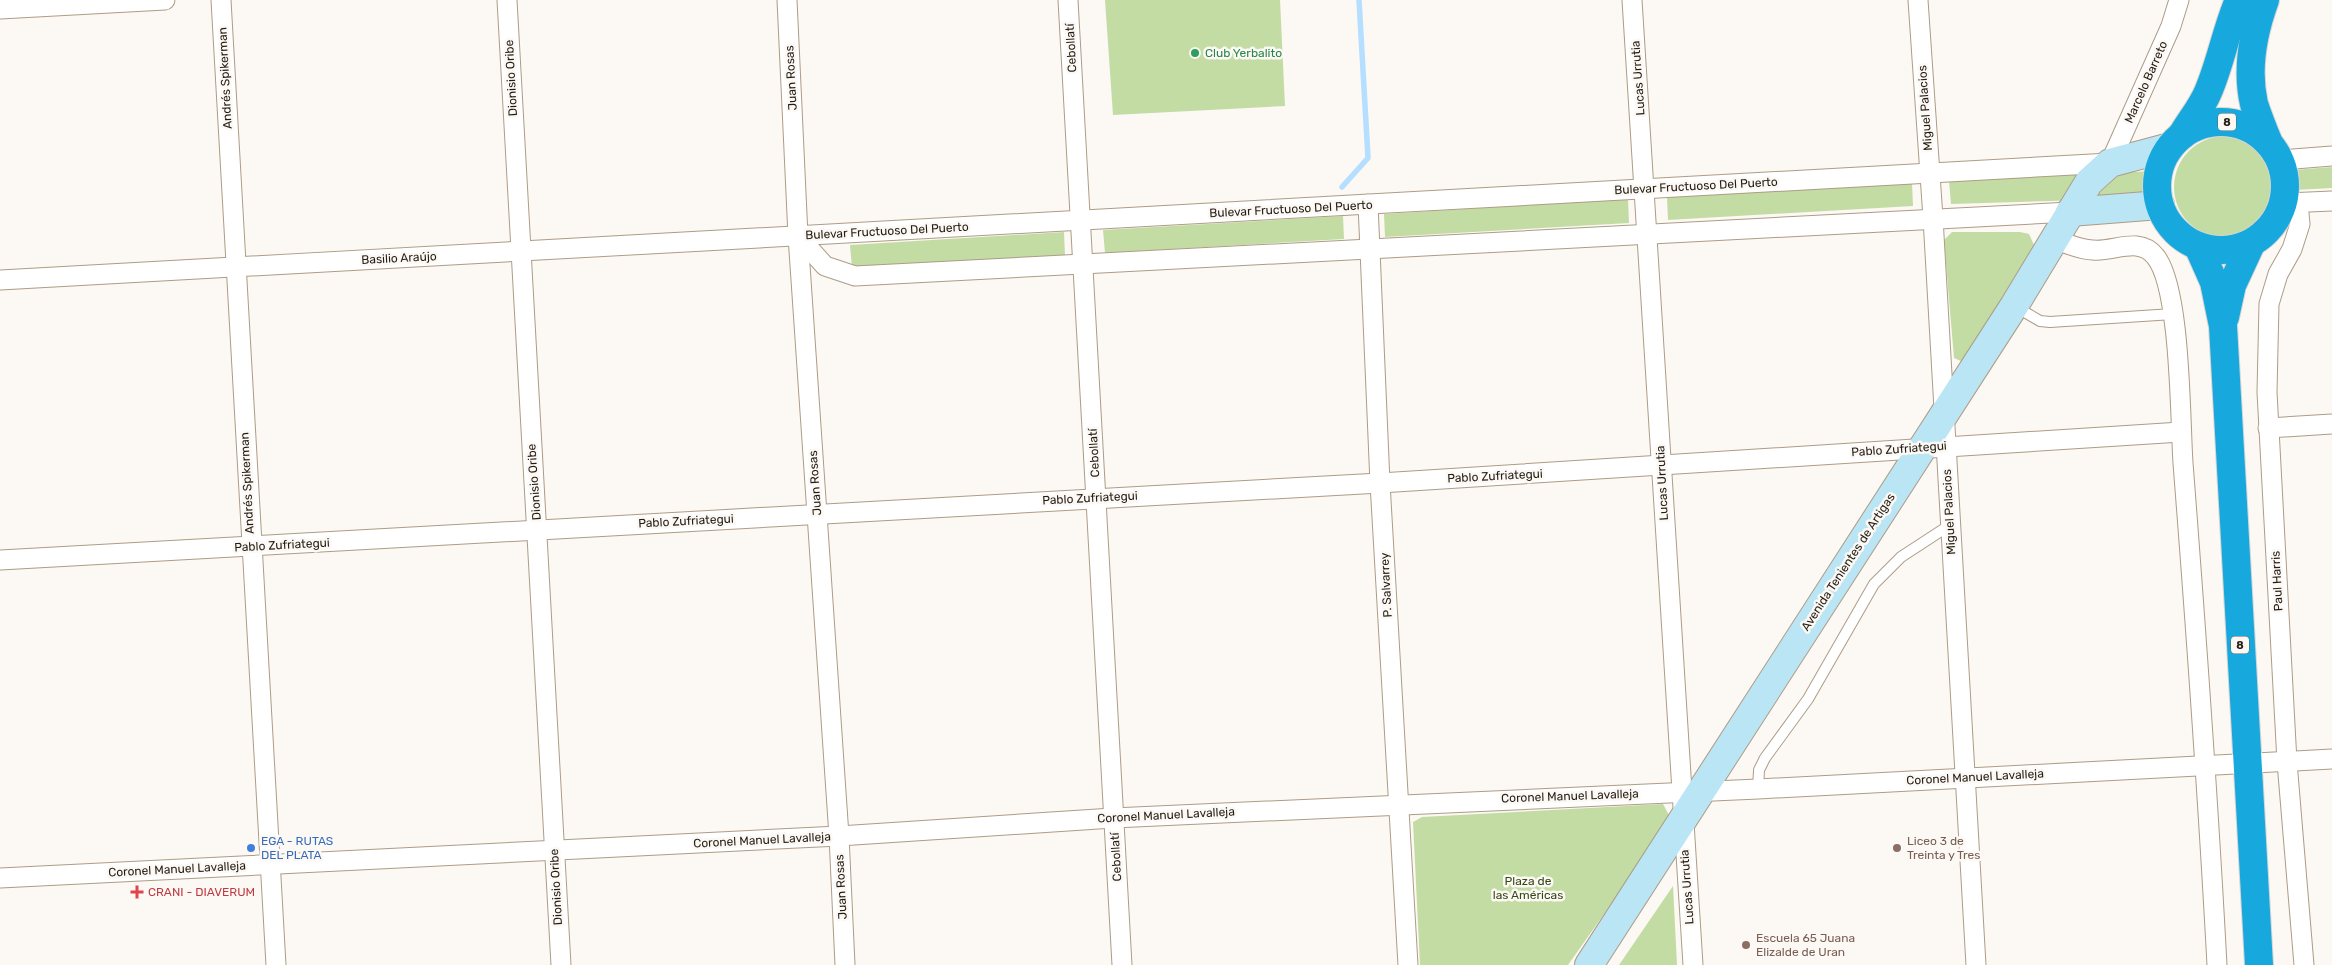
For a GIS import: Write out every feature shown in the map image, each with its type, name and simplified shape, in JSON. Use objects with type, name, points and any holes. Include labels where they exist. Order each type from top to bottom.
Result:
[{"type":"highway","name":"8","points":[[2239,0],[2230,21],[2217,70],[2207,95],[2160,161],[2158,175],[2157,190],[2160,205],[2168,223],[2182,237],[2198,246],[2216,250],[2234,249],[2251,244],[2265,234],[2291,203],[2286,182],[2254,104],[2250,74],[2256,24],[2265,0]]},
{"type":"highway","name":"8","points":[[2176,141],[2198,126],[2216,122],[2235,123],[2253,130],[2274,150]]},
{"type":"highway","name":"8","points":[[2224,326],[2232,284],[2251,244]]},
{"type":"highway","name":"8","points":[[2198,246],[2214,282],[2224,326],[2246,764],[2259,965]]},
{"type":"street","points":[[0,9],[164,0]]},
{"type":"street","name":"Andrés Spikerman","points":[[221,0],[276,965]]},
{"type":"street","name":"Dionisio Oribe","points":[[507,0],[519,251],[537,530],[561,965]]},
{"type":"street","name":"Juan Rosas","points":[[788,0],[798,236],[839,836],[845,965]]},
{"type":"street","name":"Cebollatí","points":[[1068,0],[1082,221],[1122,965]]},
{"type":"street","name":"Lucas Urrutia","points":[[1632,0],[1646,188],[1661,466],[1691,791]]},
{"type":"street","name":"Miguel Palacios","points":[[1918,0],[1933,218],[1943,414]]},
{"type":"street","name":"Marcelo Barreto","points":[[2110,163],[2171,26],[2179,0]]},
{"type":"street","name":"Bulevar Fructuoso Del Puerto","points":[[798,236],[2110,163],[2176,141]]},
{"type":"street","points":[[2274,150],[2332,156]]},
{"type":"street","name":"Avenida Tenientes de Artigas","points":[[1590,965],[1682,823],[1691,791],[1933,447],[1943,414],[2014,306],[2089,182],[2110,163]]},
{"type":"street","points":[[2291,203],[2332,201]]},
{"type":"street","name":"Paul Harris","points":[[2291,203],[2300,224],[2292,249],[2278,274],[2269,304],[2267,392],[2288,762],[2304,965]]},
{"type":"street","name":"P. Salvarrey","points":[[1368,204],[1380,483],[1408,965]]},
{"type":"street","name":"Bulevar Fructuoso Del Puerto","points":[[798,236],[825,266],[855,276],[2070,212],[2160,205]]},
{"type":"street","name":"Basilio Araújo","points":[[0,280],[798,236]]},
{"type":"street","points":[[2053,239],[2093,250],[2132,245],[2155,255],[2166,279],[2173,314],[2206,766],[2217,965]]},
{"type":"street","points":[[2268,428],[2332,424]]},
{"type":"street","name":"Pablo Zufriategui","points":[[0,560],[1380,483],[2181,432]]},
{"type":"street","name":"Miguel Palacios","points":[[1933,447],[1950,525],[1976,965]]},
{"type":"street","name":"Coronel Manuel Lavalleja","points":[[0,878],[839,836],[1113,818],[1758,789],[2332,759]]},
{"type":"street","name":"Lucas Urrutia","points":[[1682,823],[1693,965]]},
{"type":"lane","points":[[2014,306],[2040,321],[2050,322],[2173,314]]},
{"type":"lane","points":[[1758,789],[1759,770],[1765,758],[1808,699],[1874,584],[1901,556],[1950,525]]},
{"type":"green space","name":"Club Yerbalito","points":[[1105,0],[1280,0],[1285,106],[1113,115]]},
{"type":"green space","points":[[2225,136],[2235,137],[2254,144],[2268,158],[2275,177],[2275,197],[2268,216],[2254,230],[2235,237],[2225,238],[2215,237],[2196,230],[2182,216],[2175,197],[2174,187],[2175,177],[2182,158],[2196,144],[2215,137]]},
{"type":"green space","points":[[2332,167],[2332,188],[2295,190],[2294,170]]},
{"type":"green space","points":[[2154,171],[2154,198],[1951,204],[1949,181]]},
{"type":"green space","points":[[1912,183],[1913,206],[1668,220],[1667,197]]},
{"type":"green space","points":[[1628,199],[1629,223],[1385,237],[1384,214]]},
{"type":"green space","points":[[1343,216],[1344,239],[1105,253],[1103,230]]},
{"type":"green space","points":[[1064,232],[1065,256],[852,268],[850,245]]},
{"type":"green space","points":[[1952,232],[2020,232],[2029,234],[2034,245],[1965,359],[1961,361],[1954,358],[1944,240]]},
{"type":"green space","name":"Plaza de las Américas","points":[[1663,804],[1671,819],[1568,965],[1420,965],[1413,822],[1422,817]]},
{"type":"green space","points":[[1673,886],[1677,965],[1619,965]]},
{"type":"waterway","points":[[1342,187],[1368,158],[1359,0]]},
{"type":"place","name":"Club Yerbalito","points":[[1195,53]]},
{"type":"place","name":"EGA - RUTAS DEL PLATA","points":[[251,848]]},
{"type":"place","name":"Liceo 3 de Treinta y Tres","points":[[1897,848]]},
{"type":"place","name":"CRANI - DIAVERUM","points":[[137,892]]},
{"type":"place","name":"Escuela 65 Juana Elizalde de Uran","points":[[1746,945]]}]
